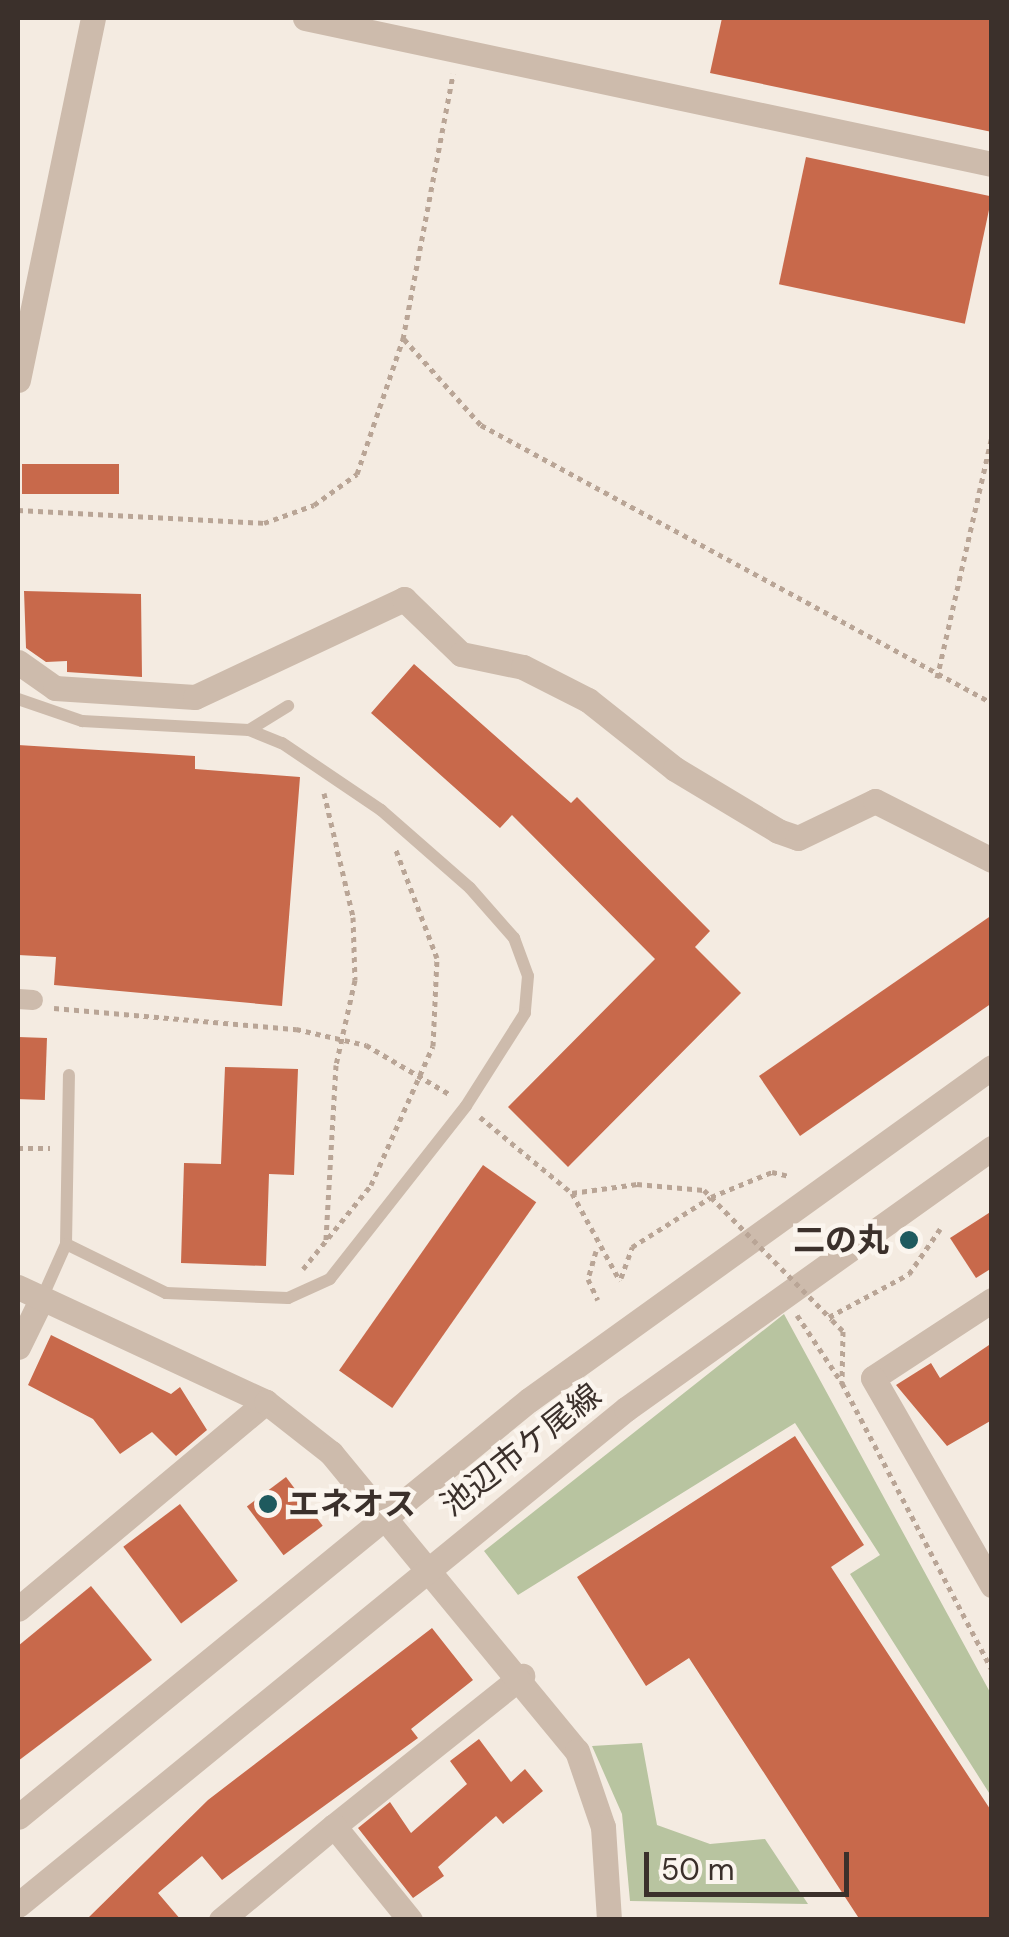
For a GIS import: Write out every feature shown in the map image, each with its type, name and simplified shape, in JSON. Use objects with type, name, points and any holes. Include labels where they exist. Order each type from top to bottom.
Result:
[{"type":"street","points":[[18,380],[93,18]]},
{"type":"street","points":[[305,18],[992,164]]},
{"type":"street","points":[[18,662],[55,688],[194,697],[404,599],[461,654],[523,667],[588,700],[674,769],[778,831],[798,838],[875,801],[992,860]]},
{"type":"street","name":"池辺市ケ尾線","points":[[18,1817],[384,1514],[740,1240],[992,1067]]},
{"type":"street","name":"池辺市ケ尾線","points":[[18,1905],[428,1565],[794,1285],[992,1148]]},
{"type":"street","points":[[18,1287],[266,1402],[331,1453],[522,1676],[577,1751],[604,1826],[609,1920]]},
{"type":"street","points":[[18,1348],[42,1298]]},
{"type":"street","points":[[992,1300],[874,1378],[982,1548],[992,1585]]},
{"type":"street","points":[[18,1609],[266,1402]]},
{"type":"street","points":[[221,1920],[522,1676]]},
{"type":"street","points":[[334,1826],[410,1920]]},
{"type":"lane","points":[[18,699],[82,721],[248,730],[324,771],[381,810],[514,938],[528,976],[525,1013],[466,1106],[330,1279],[288,1298],[166,1292],[66,1244]]},
{"type":"lane","points":[[248,730],[288,706]]},
{"type":"lane","points":[[42,1298],[66,1244],[69,1075]]},
{"type":"path","points":[[18,510],[264,523],[314,506],[356,474],[403,339],[458,48]]},
{"type":"path","points":[[403,339],[481,425],[936,678],[992,703]]},
{"type":"path","points":[[936,678],[992,436]]},
{"type":"path","points":[[324,771],[353,917],[354,980],[342,1040],[326,1244]]},
{"type":"path","points":[[288,1298],[370,1185],[432,1046],[437,958],[381,810]]},
{"type":"path","points":[[25,1000],[342,1040],[421,1074],[572,1193],[596,1250],[620,1281],[632,1247],[711,1197],[772,1172],[789,1176]]},
{"type":"path","points":[[18,1148],[68,1148]]},
{"type":"path","points":[[572,1193],[637,1184],[711,1197],[843,1331],[848,1366],[842,1383]]},
{"type":"path","points":[[830,1318],[909,1274],[940,1229]]},
{"type":"path","points":[[596,1250],[588,1279],[598,1300]]},
{"type":"path","points":[[796,1314],[842,1383],[992,1670]]},
{"type":"green space","points":[[784,1314],[991,1694],[991,1796],[850,1574],[880,1555],[795,1423],[518,1595],[484,1551]]},
{"type":"green space","points":[[642,1743],[657,1825],[710,1844],[765,1839],[808,1904],[630,1901],[622,1814],[592,1746]]},
{"type":"building","points":[[722,18],[992,18],[992,132],[710,73]]},
{"type":"building","points":[[806,157],[992,197],[965,324],[779,284]]},
{"type":"building","points":[[22,464],[119,464],[119,494],[22,494]]},
{"type":"building","points":[[24,591],[141,594],[142,677],[67,672],[67,661],[46,662],[26,648]]},
{"type":"building","points":[[414,664],[571,803],[577,797],[710,931],[695,947],[741,993],[568,1167],[508,1107],[655,959],[512,815],[500,828],[371,713]]},
{"type":"building","points":[[18,745],[195,756],[195,769],[300,777],[282,1006],[54,985],[56,957],[18,955]]},
{"type":"building","points":[[992,915],[992,1003],[800,1136],[759,1076]]},
{"type":"building","points":[[18,1037],[47,1038],[45,1100],[18,1099]]},
{"type":"building","points":[[225,1067],[298,1069],[294,1175],[269,1174],[266,1266],[181,1263],[184,1163],[221,1164]]},
{"type":"building","points":[[483,1165],[536,1202],[392,1408],[339,1371]]},
{"type":"building","points":[[992,1211],[992,1268],[976,1278],[950,1238]]},
{"type":"building","points":[[51,1335],[171,1394],[180,1387],[207,1430],[176,1456],[152,1432],[120,1454],[93,1419],[28,1385]]},
{"type":"building","points":[[992,1343],[992,1420],[947,1446],[896,1385],[931,1363],[940,1378]]},
{"type":"building","points":[[795,1436],[864,1545],[831,1567],[992,1812],[992,1920],[860,1920],[689,1658],[646,1686],[577,1577]]},
{"type":"building","points":[[286,1477],[323,1526],[284,1555],[247,1506]]},
{"type":"building","points":[[180,1504],[238,1581],[181,1623],[123,1547]]},
{"type":"building","points":[[91,1586],[152,1660],[18,1761],[18,1646]]},
{"type":"building","points":[[432,1628],[473,1680],[411,1729],[418,1738],[222,1880],[202,1856],[158,1893],[181,1920],[86,1920],[208,1800]]},
{"type":"building","points":[[479,1739],[511,1782],[525,1769],[543,1791],[503,1824],[496,1816],[438,1867],[444,1876],[413,1898],[358,1828],[390,1802],[411,1833],[467,1784],[450,1761]]},
{"type":"place","name":"二の丸","points":[[909,1240]]},
{"type":"place","name":"エネオス","points":[[268,1504]]}]
